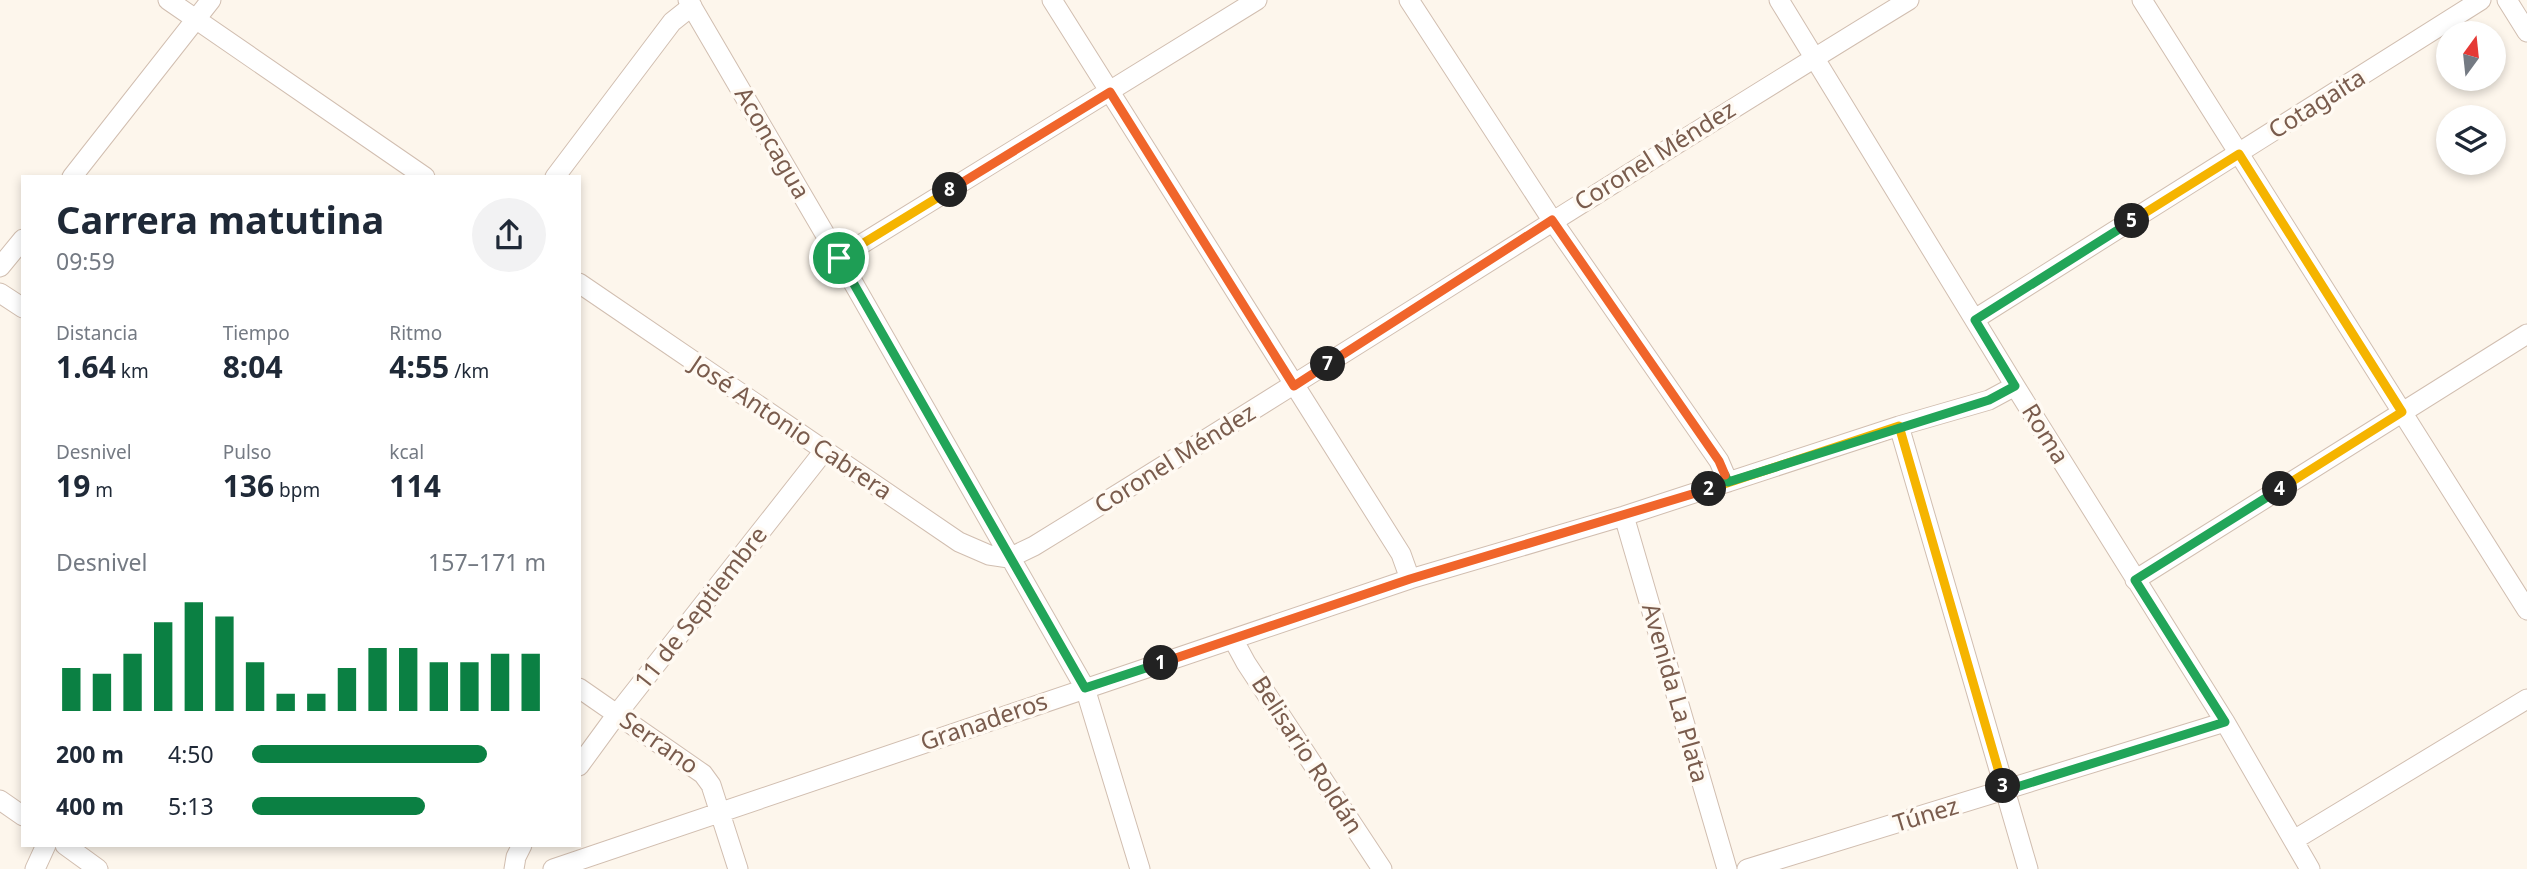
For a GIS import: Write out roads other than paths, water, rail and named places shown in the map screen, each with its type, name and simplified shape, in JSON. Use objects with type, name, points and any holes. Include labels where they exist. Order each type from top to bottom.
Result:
[{"type":"street","points":[[168,0],[422,175]]},
{"type":"street","points":[[74,175],[211,0]]},
{"type":"street","points":[[1052,0],[1401,555],[1410,579]]},
{"type":"street","points":[[839,258],[1256,0]]},
{"type":"street","points":[[1409,0],[1552,220],[1719,461],[1728,482]]},
{"type":"street","name":"Roma","points":[[1779,0],[2225,722],[2310,869]]},
{"type":"street","name":"Coronel Méndez","points":[[1009,558],[1034,546],[1294,386],[1552,220],[1909,0]]},
{"type":"street","points":[[2142,0],[2527,610]]},
{"type":"street","name":"Cotagaita","points":[[1975,320],[2481,0]]},
{"type":"street","points":[[2507,0],[2527,32]]},
{"type":"street","points":[[557,175],[672,22],[690,3]]},
{"type":"street","name":"Aconcagua","points":[[690,3],[1085,688],[1140,869]]},
{"type":"street","points":[[0,267],[21,241]]},
{"type":"street","name":"José Antonio Cabrera","points":[[581,284],[959,542],[989,555],[1009,558]]},
{"type":"street","points":[[0,293],[21,307]]},
{"type":"street","points":[[2135,580],[2527,334]]},
{"type":"street","name":"Granaderos","points":[[553,869],[1410,579],[1624,516],[1899,426],[1989,400],[2015,386]]},
{"type":"street","points":[[1899,426],[2028,869]]},
{"type":"street","name":"11 de Septiembre","points":[[581,763],[824,451]]},
{"type":"street","name":"Avenida La Plata","points":[[1624,516],[1727,869]]},
{"type":"street","name":"Belisario Roldán","points":[[1233,639],[1246,663],[1382,869]]},
{"type":"street","name":"Serrano","points":[[581,689],[703,774],[711,785],[738,869]]},
{"type":"street","points":[[2294,841],[2527,699]]},
{"type":"street","name":"Túnez","points":[[1747,869],[2225,722]]},
{"type":"street","points":[[0,800],[21,815]]},
{"type":"street","points":[[36,869],[45,847]]},
{"type":"street","points":[[68,847],[99,869]]},
{"type":"street","points":[[514,869],[521,847]]}]
